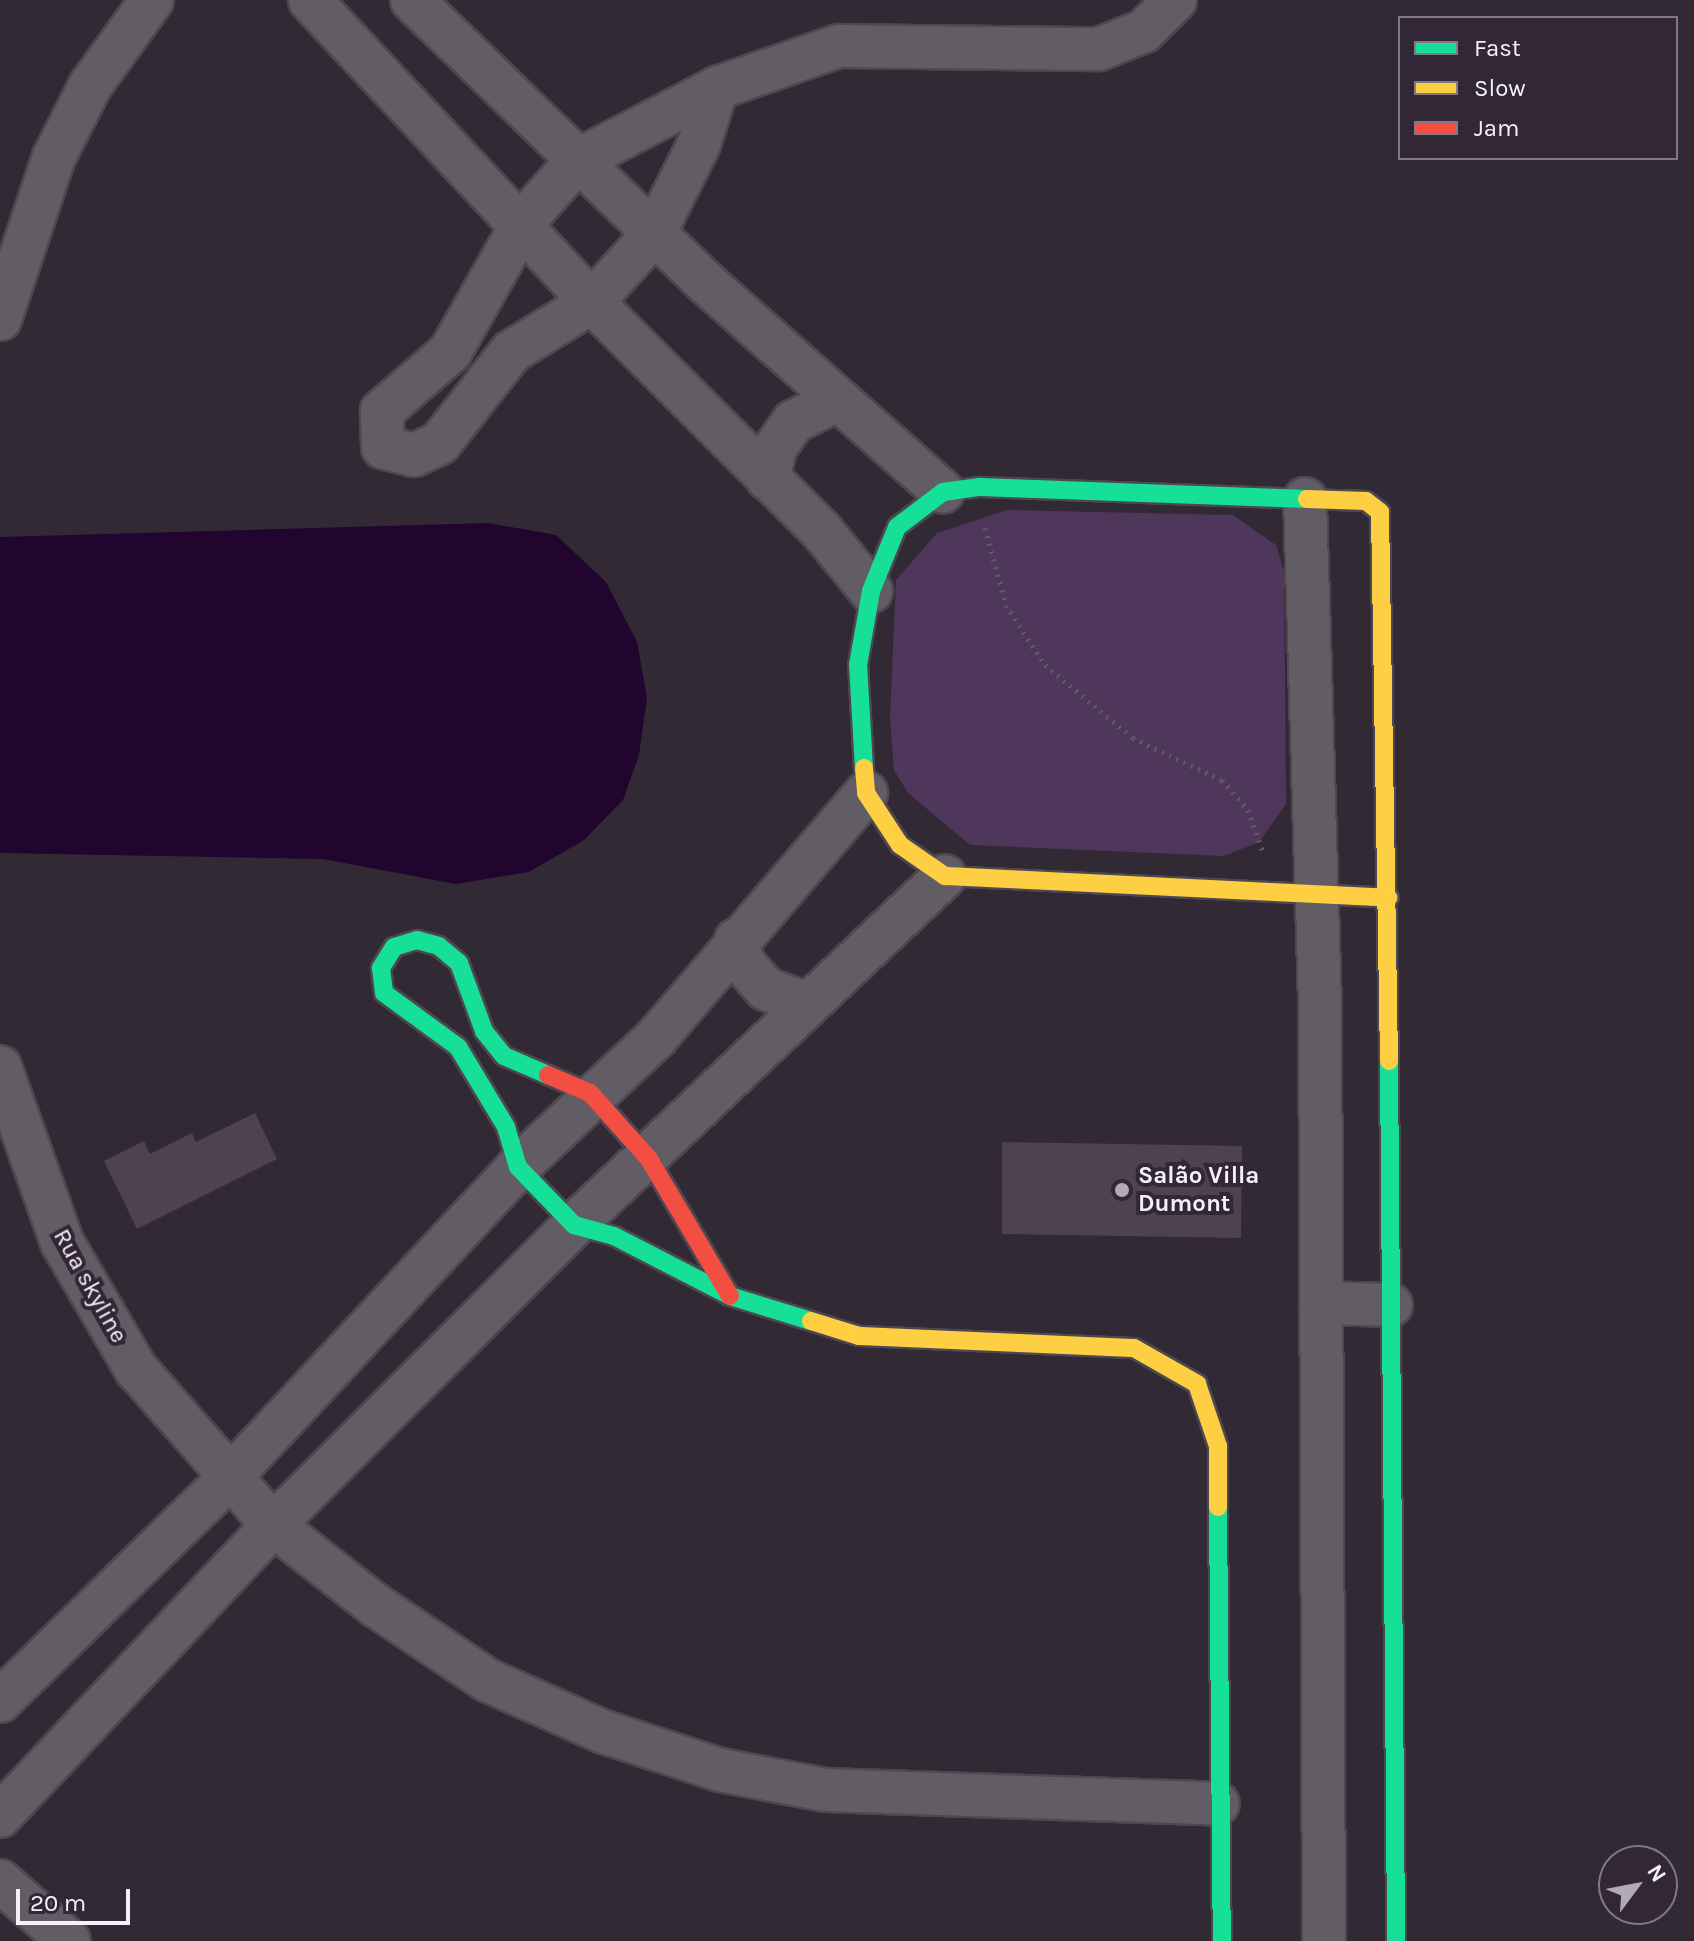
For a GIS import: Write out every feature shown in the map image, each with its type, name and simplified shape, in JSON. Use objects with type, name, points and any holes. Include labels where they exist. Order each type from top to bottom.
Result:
[{"type":"street","points":[[0,319],[54,157],[90,86],[152,0]]},
{"type":"street","points":[[310,0],[524,221],[592,302],[768,479],[871,591]]},
{"type":"street","points":[[412,0],[654,234],[837,400],[961,489]]},
{"type":"street","points":[[717,88],[699,144],[654,234],[592,302],[511,352],[440,443],[414,455],[383,447],[382,411],[450,352],[524,221],[577,161],[717,88],[839,46],[1099,49],[1144,31],[1175,0]]},
{"type":"street","points":[[768,479],[775,448],[793,422],[837,400]]},
{"type":"street","points":[[1388,898],[1318,898],[1277,887],[945,876],[900,845],[866,793],[858,665],[871,591],[897,527],[961,489],[1366,501],[1380,512],[1388,898],[1396,1941]]},
{"type":"street","points":[[1305,499],[1318,898],[1324,1941]]},
{"type":"street","points":[[0,1701],[231,1476],[590,1093],[656,1038],[736,940],[866,793]]},
{"type":"street","points":[[0,1816],[273,1525],[574,1225],[649,1159],[807,1004],[945,876]]},
{"type":"street","points":[[730,1296],[649,1159],[590,1093],[504,1056],[484,1031],[459,963],[439,946],[417,940],[394,947],[381,968],[384,993],[458,1047],[506,1127],[518,1167],[574,1225],[614,1236],[730,1296],[859,1336],[1134,1348],[1197,1384],[1218,1446],[1218,1804],[1222,1941]]},
{"type":"street","points":[[736,940],[744,964],[766,989],[807,1004]]},
{"type":"street","name":"Rua skyline","points":[[0,1067],[62,1242],[136,1369],[273,1525],[375,1605],[487,1680],[604,1732],[720,1770],[826,1790],[1218,1804]]},
{"type":"street","points":[[1321,1303],[1391,1305]]},
{"type":"street","points":[[0,1881],[69,1941]]},
{"type":"path","points":[[961,489],[991,567],[1027,640],[1089,707],[1238,795],[1277,887]]},
{"type":"shaded area","points":[[1007,510],[1233,515],[1276,545],[1284,571],[1286,804],[1259,842],[1224,856],[970,845],[908,793],[894,770],[890,718],[896,580],[937,533]]},
{"type":"shaded area","points":[[488,523],[556,535],[606,582],[637,642],[647,698],[639,755],[623,800],[584,840],[529,872],[456,884],[323,859],[0,853],[0,537]]},
{"type":"building","points":[[255,1113],[277,1159],[137,1229],[104,1161],[144,1141],[150,1154],[192,1133],[196,1142]]},
{"type":"building","name":"Salão Villa Dumont","points":[[1002,1142],[1242,1146],[1241,1238],[1002,1234]]},
{"type":"traffic: fast","points":[[864,768],[858,665],[871,591],[897,527],[943,492],[980,487],[1307,499]]},
{"type":"traffic: fast","points":[[548,1075],[504,1056],[484,1031],[459,963],[439,946],[417,940],[394,947],[381,968],[384,993],[458,1047],[506,1127],[518,1167],[574,1225],[614,1236],[730,1296],[811,1321]]},
{"type":"traffic: fast","points":[[1389,1061],[1396,1941]]},
{"type":"traffic: fast","points":[[1218,1507],[1222,1941]]},
{"type":"traffic: slow","points":[[1307,499],[1366,501],[1380,512],[1389,1061]]},
{"type":"traffic: slow","points":[[864,768],[866,793],[900,845],[945,876],[1388,898]]},
{"type":"traffic: slow","points":[[811,1321],[859,1336],[1134,1348],[1197,1384],[1218,1446],[1218,1507]]},
{"type":"traffic: jam","points":[[548,1075],[590,1093],[649,1159],[730,1296]]},
{"type":"place","name":"Salão Villa Dumont","points":[[1122,1190]]}]
